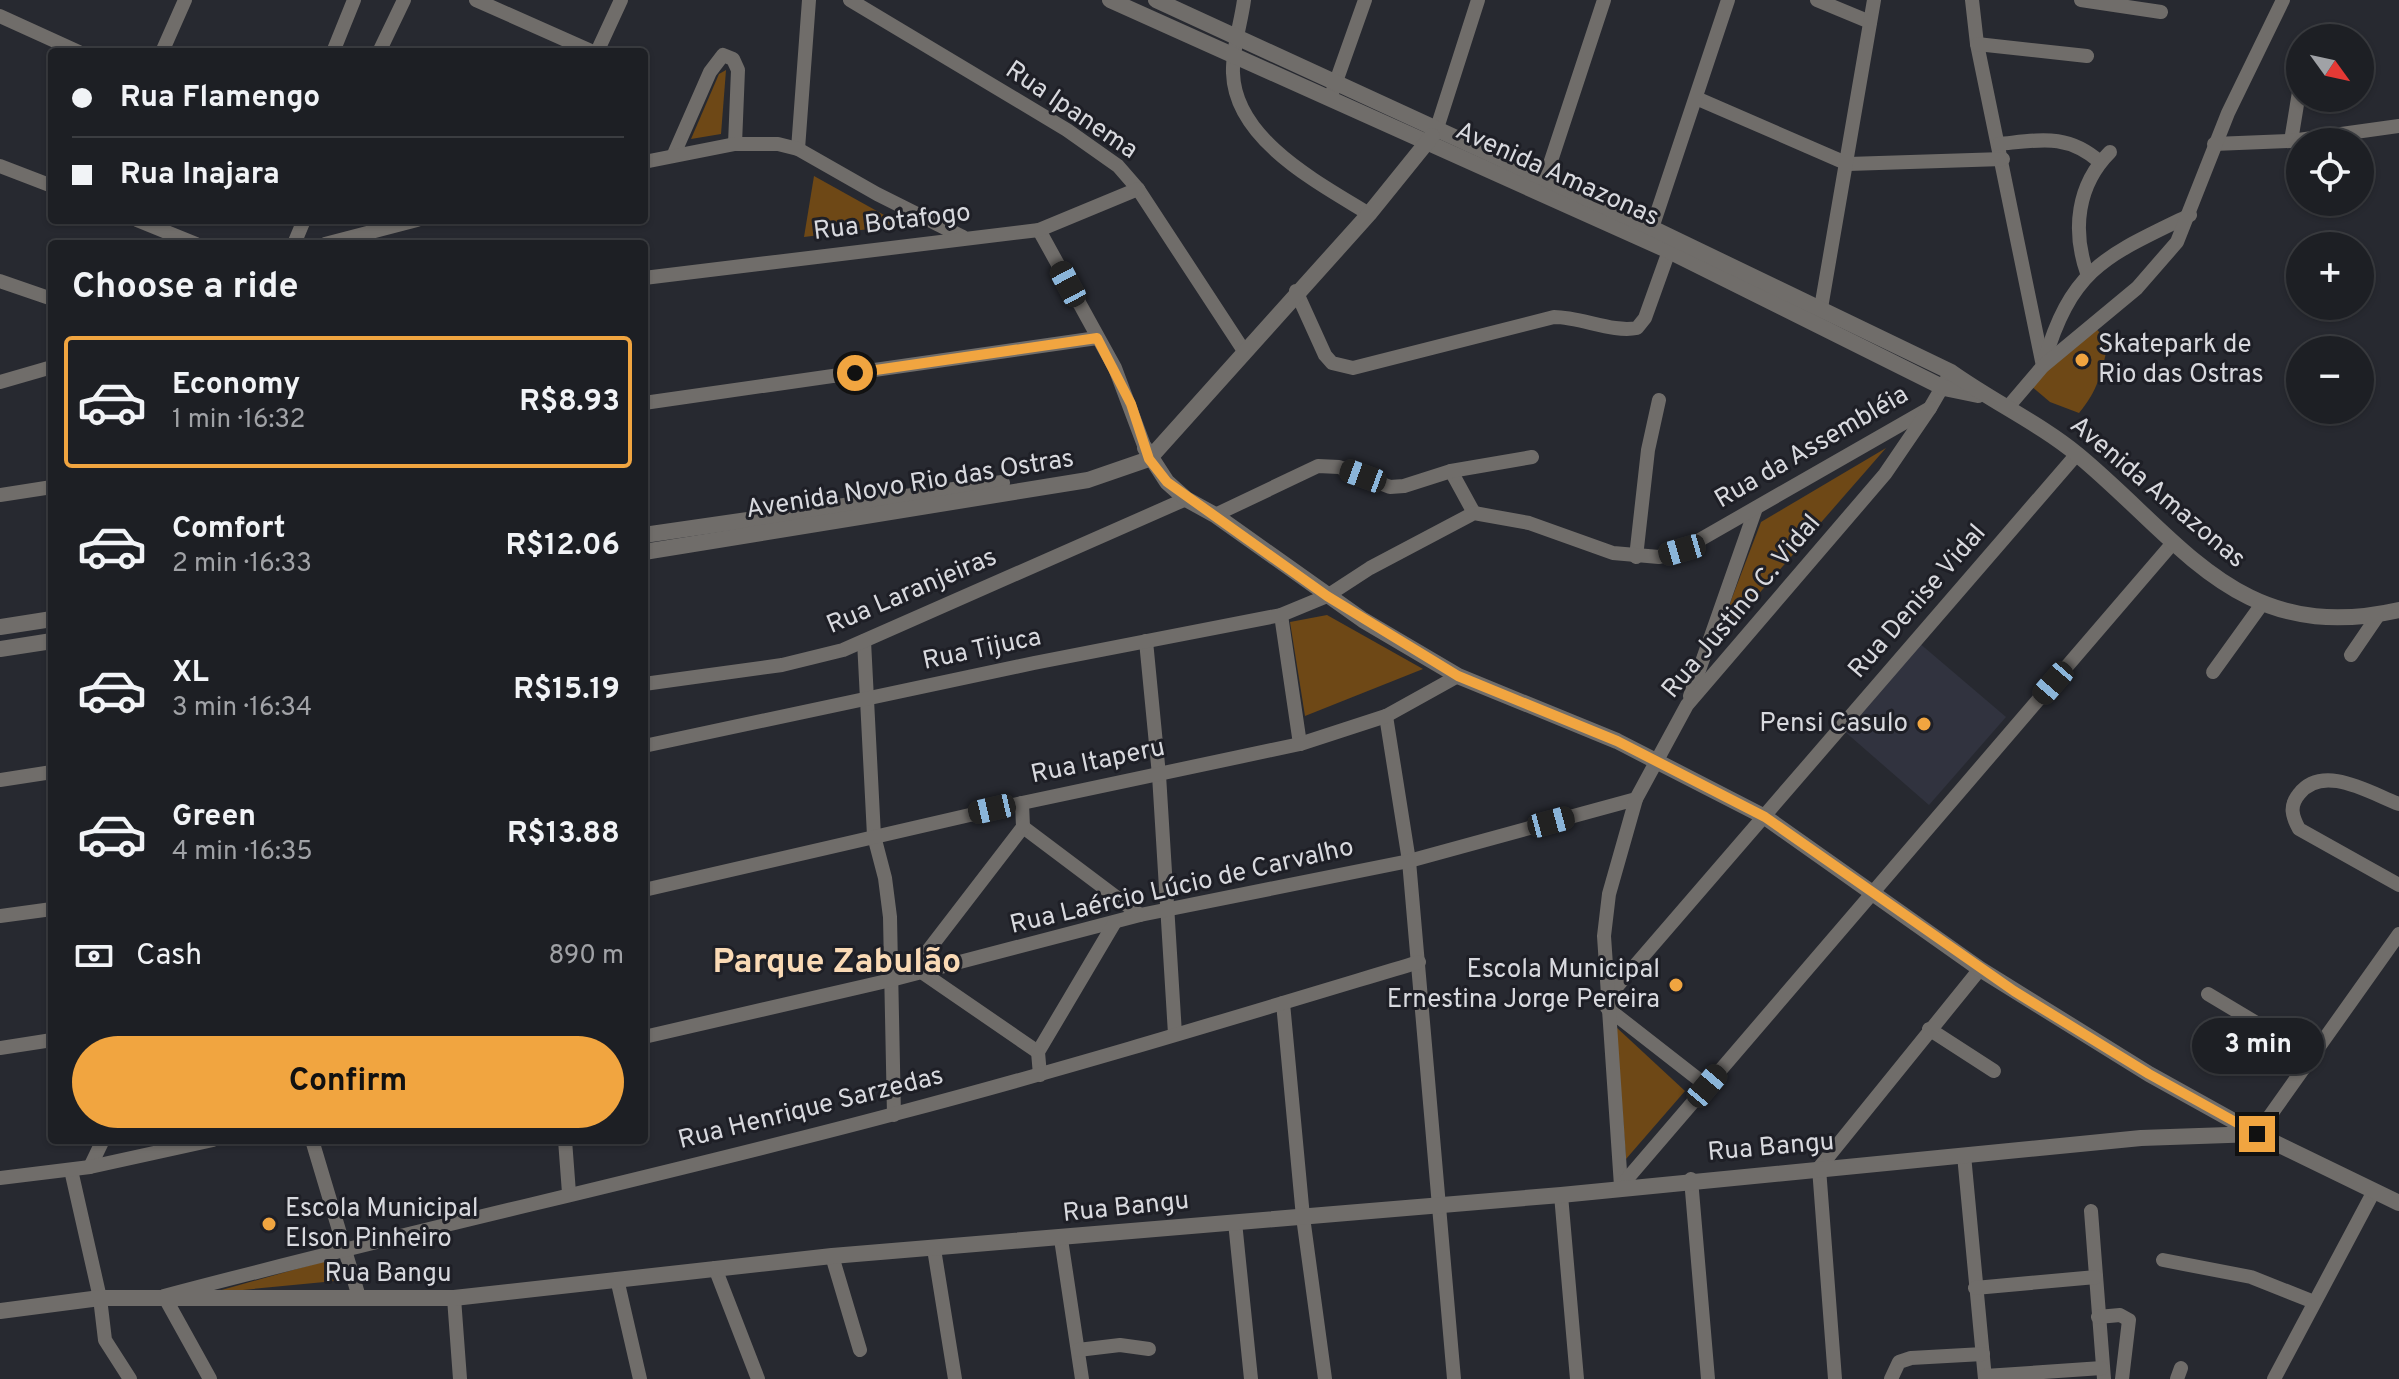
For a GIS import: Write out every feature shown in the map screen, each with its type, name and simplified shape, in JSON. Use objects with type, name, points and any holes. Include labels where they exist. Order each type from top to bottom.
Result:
[{"type":"street","points":[[164,48],[185,0]]},
{"type":"street","points":[[336,48],[354,0]]},
{"type":"street","points":[[381,48],[404,0]]},
{"type":"street","points":[[476,0],[586,48]]},
{"type":"street","points":[[597,48],[621,0]]},
{"type":"street","points":[[798,149],[809,0]]},
{"type":"street","name":"Rua Ipanema","points":[[850,0],[870,5],[1067,130],[1118,166],[1138,189],[1244,351]]},
{"type":"street","name":"Avenida Amazonas","points":[[1110,0],[1133,5],[1235,56],[1437,128],[1545,179],[1650,235],[1669,251],[2008,407],[2077,454],[2128,498],[2202,570],[2262,604],[2315,615],[2379,614],[2399,610]]},
{"type":"street","name":"Avenida Amazonas","points":[[1156,0],[1239,36],[1428,144],[1821,308],[1948,380]]},
{"type":"street","points":[[1244,0],[1235,56],[1236,92],[1270,146],[1293,166],[1369,214]]},
{"type":"street","points":[[1334,89],[1365,0]]},
{"type":"street","points":[[1437,128],[1478,0]]},
{"type":"street","points":[[1545,179],[1604,0]]},
{"type":"street","points":[[1650,235],[1728,0]]},
{"type":"street","points":[[1817,0],[1870,22]]},
{"type":"street","points":[[1821,308],[1874,0]]},
{"type":"street","points":[[1972,0],[1977,44],[2043,366]]},
{"type":"street","points":[[2081,0],[2161,12]]},
{"type":"street","points":[[2008,407],[2043,366],[2165,260],[2190,215],[2214,144],[2283,0]]},
{"type":"street","points":[[0,16],[70,48]]},
{"type":"street","points":[[1977,44],[2087,56]]},
{"type":"street","points":[[674,154],[710,72],[723,55],[733,59],[738,70],[735,144]]},
{"type":"street","points":[[1696,98],[1848,164],[2003,159]]},
{"type":"street","points":[[2374,129],[2399,126]]},
{"type":"street","name":"Avenida Novo Rio das Ostras","points":[[648,551],[1088,480],[1147,453],[1170,434],[1296,291],[1369,214],[1428,144],[1437,128]]},
{"type":"street","points":[[1999,144],[2041,140],[2074,143],[2105,157],[2085,187],[2078,221],[2078,242],[2087,273]]},
{"type":"street","points":[[2214,144],[2286,141]]},
{"type":"street","points":[[648,161],[674,154],[760,142],[798,149],[877,194],[964,237]]},
{"type":"street","points":[[0,166],[48,184]]},
{"type":"street","name":"Rua Botafogo","points":[[648,277],[1039,230],[1138,189]]},
{"type":"street","points":[[2043,366],[2054,327],[2087,273],[2133,243],[2190,215]]},
{"type":"street","points":[[147,224],[186,240]]},
{"type":"street","points":[[340,240],[402,224]]},
{"type":"street","points":[[1039,230],[1131,404],[1147,453],[1167,482],[1186,499],[1215,515],[1327,596],[1458,676],[1521,699],[1658,760],[1765,817],[1980,969],[2149,1074],[2257,1134],[2399,1203]]},
{"type":"street","points":[[1296,291],[1325,355],[1342,367],[1364,366],[1554,317],[1573,317],[1626,330],[1637,328],[1645,318],[1669,251]]},
{"type":"street","points":[[0,281],[48,298]]},
{"type":"street","points":[[648,402],[1097,338]]},
{"type":"street","points":[[0,382],[48,368]]},
{"type":"street","name":"Rua da Assembléia","points":[[1474,513],[1529,523],[1574,542],[1636,557],[1659,557],[1682,550],[1930,408],[1948,380]]},
{"type":"street","points":[[1636,557],[1648,450],[1659,400]]},
{"type":"street","name":"Rua Justino C. Vidal","points":[[1621,1186],[1604,936],[1609,894],[1636,799],[1687,705],[1885,474],[1930,408]]},
{"type":"street","name":"Avenida Novo Rio das Ostras","points":[[648,534],[1093,469],[1147,453]]},
{"type":"street","name":"Rua Denise Vidal","points":[[1607,1003],[2077,454]]},
{"type":"street","points":[[1215,515],[1318,466],[1339,467],[1390,487],[1404,486],[1451,471],[1532,457]]},
{"type":"street","points":[[1327,596],[1411,545],[1474,513],[1451,471]]},
{"type":"street","points":[[0,495],[48,488]]},
{"type":"street","name":"Rua Laranjeiras","points":[[648,683],[782,665],[864,641],[1186,499]]},
{"type":"street","points":[[1687,705],[1756,508]]},
{"type":"street","points":[[1621,1186],[2172,544]]},
{"type":"street","name":"Rua Tijuca","points":[[648,745],[1281,615],[1327,596]]},
{"type":"street","points":[[2213,672],[2262,604]]},
{"type":"street","points":[[2351,655],[2379,614]]},
{"type":"street","points":[[1281,615],[1300,744]]},
{"type":"street","points":[[0,627],[48,620]]},
{"type":"street","points":[[864,641],[864,699],[874,836],[885,878],[894,1115]]},
{"type":"street","points":[[1146,641],[1159,775],[1175,1034]]},
{"type":"street","points":[[0,649],[48,642]]},
{"type":"street","name":"Rua Itaperu","points":[[648,889],[1022,803],[1300,744],[1386,716],[1458,676]]},
{"type":"street","points":[[1386,716],[1409,861],[1454,1379]]},
{"type":"street","points":[[0,780],[48,773]]},
{"type":"street","points":[[2399,804],[2347,784],[2323,779],[2306,785],[2294,800],[2292,815],[2299,829],[2399,885]]},
{"type":"street","name":"Rua Laércio Lúcio de Carvalho","points":[[648,1036],[891,980],[1140,915],[1409,861],[1636,799]]},
{"type":"street","points":[[1022,803],[1023,827],[916,973],[1038,1052]]},
{"type":"street","points":[[1023,827],[1140,915]]},
{"type":"street","points":[[0,916],[48,910]]},
{"type":"street","points":[[1040,1075],[1038,1052],[1115,922]]},
{"type":"street","points":[[2257,1134],[2310,1055],[2399,934]]},
{"type":"street","name":"Rua Henrique Sarzedas","points":[[164,1296],[347,1247],[894,1115],[1040,1075],[1419,962]]},
{"type":"street","points":[[1835,1379],[1819,1168],[1980,969]]},
{"type":"street","points":[[2208,994],[2310,1055]]},
{"type":"street","points":[[1283,1003],[1303,1217],[1325,1379]]},
{"type":"street","points":[[1607,1003],[1707,1086]]},
{"type":"street","points":[[1929,1029],[1994,1071]]},
{"type":"street","points":[[0,1048],[48,1041]]},
{"type":"street","name":"Rua Bangu","points":[[0,1311],[100,1298],[164,1296],[199,1300],[454,1298],[832,1256],[1561,1195],[1691,1179],[2154,1137],[2257,1134]]},
{"type":"street","points":[[90,1167],[101,1144]]},
{"type":"street","points":[[0,1178],[90,1167],[195,1144]]},
{"type":"street","points":[[313,1144],[347,1247],[359,1297]]},
{"type":"street","points":[[565,1144],[569,1193]]},
{"type":"street","points":[[1964,1155],[1985,1378],[2103,1373],[2091,1211]]},
{"type":"street","points":[[71,1170],[100,1298],[105,1340],[130,1379]]},
{"type":"street","points":[[1691,1179],[1708,1379]]},
{"type":"street","points":[[2274,1379],[2374,1191]]},
{"type":"street","points":[[1561,1195],[1577,1379]]},
{"type":"street","points":[[1235,1222],[1251,1379]]},
{"type":"street","points":[[1061,1239],[1082,1379]]},
{"type":"street","points":[[934,1249],[955,1379]]},
{"type":"street","points":[[832,1256],[860,1350]]},
{"type":"street","points":[[2163,1260],[2251,1277],[2314,1302]]},
{"type":"street","points":[[715,1268],[758,1379]]},
{"type":"street","points":[[1975,1288],[2096,1277]]},
{"type":"street","points":[[617,1279],[640,1379]]},
{"type":"street","points":[[164,1296],[210,1379]]},
{"type":"street","points":[[454,1298],[460,1379]]},
{"type":"street","points":[[2098,1317],[2120,1315],[2129,1320],[2122,1379]]},
{"type":"street","points":[[1078,1350],[1120,1345],[1149,1349]]},
{"type":"street","points":[[1891,1379],[1899,1362],[1911,1358],[1983,1354]]},
{"type":"shaded area","points":[[726,70],[721,134],[691,139],[719,74]]},
{"type":"shaded area","points":[[814,176],[902,225],[804,237]]},
{"type":"shaded area","name":"Skatepark de Rio das Ostras","points":[[2095,327],[2108,343],[2098,380],[2079,413],[2050,402],[2031,386]]},
{"type":"shaded area","points":[[1886,448],[1714,645],[1761,522]]},
{"type":"shaded area","points":[[1327,615],[1423,669],[1305,716],[1290,622]]},
{"type":"shaded area","name":"Pensi Casulo","points":[[1918,642],[2006,717],[1929,805],[1843,730]]},
{"type":"shaded area","points":[[1616,1027],[1685,1091],[1626,1159]]},
{"type":"shaded area","points":[[332,1259],[335,1281],[211,1293]]},
{"type":"place","name":"Skatepark de Rio das Ostras","points":[[2082,360]]},
{"type":"place","name":"Pensi Casulo","points":[[1924,724]]},
{"type":"place","name":"Escola Municipal Ernestina Jorge Pereira","points":[[1676,985]]},
{"type":"place","name":"Escola Municipal Elson Pinheiro","points":[[269,1224]]},
{"type":"district","name":"Parque Zabulão","points":[[837,963]]},
{"type":"route","points":[[855,373],[1097,338],[1131,404],[1149,459],[1167,482],[1186,499],[1215,515],[1327,596],[1458,676],[1521,699],[1617,741],[1765,817],[2014,991],[2149,1074],[2257,1134]]}]
